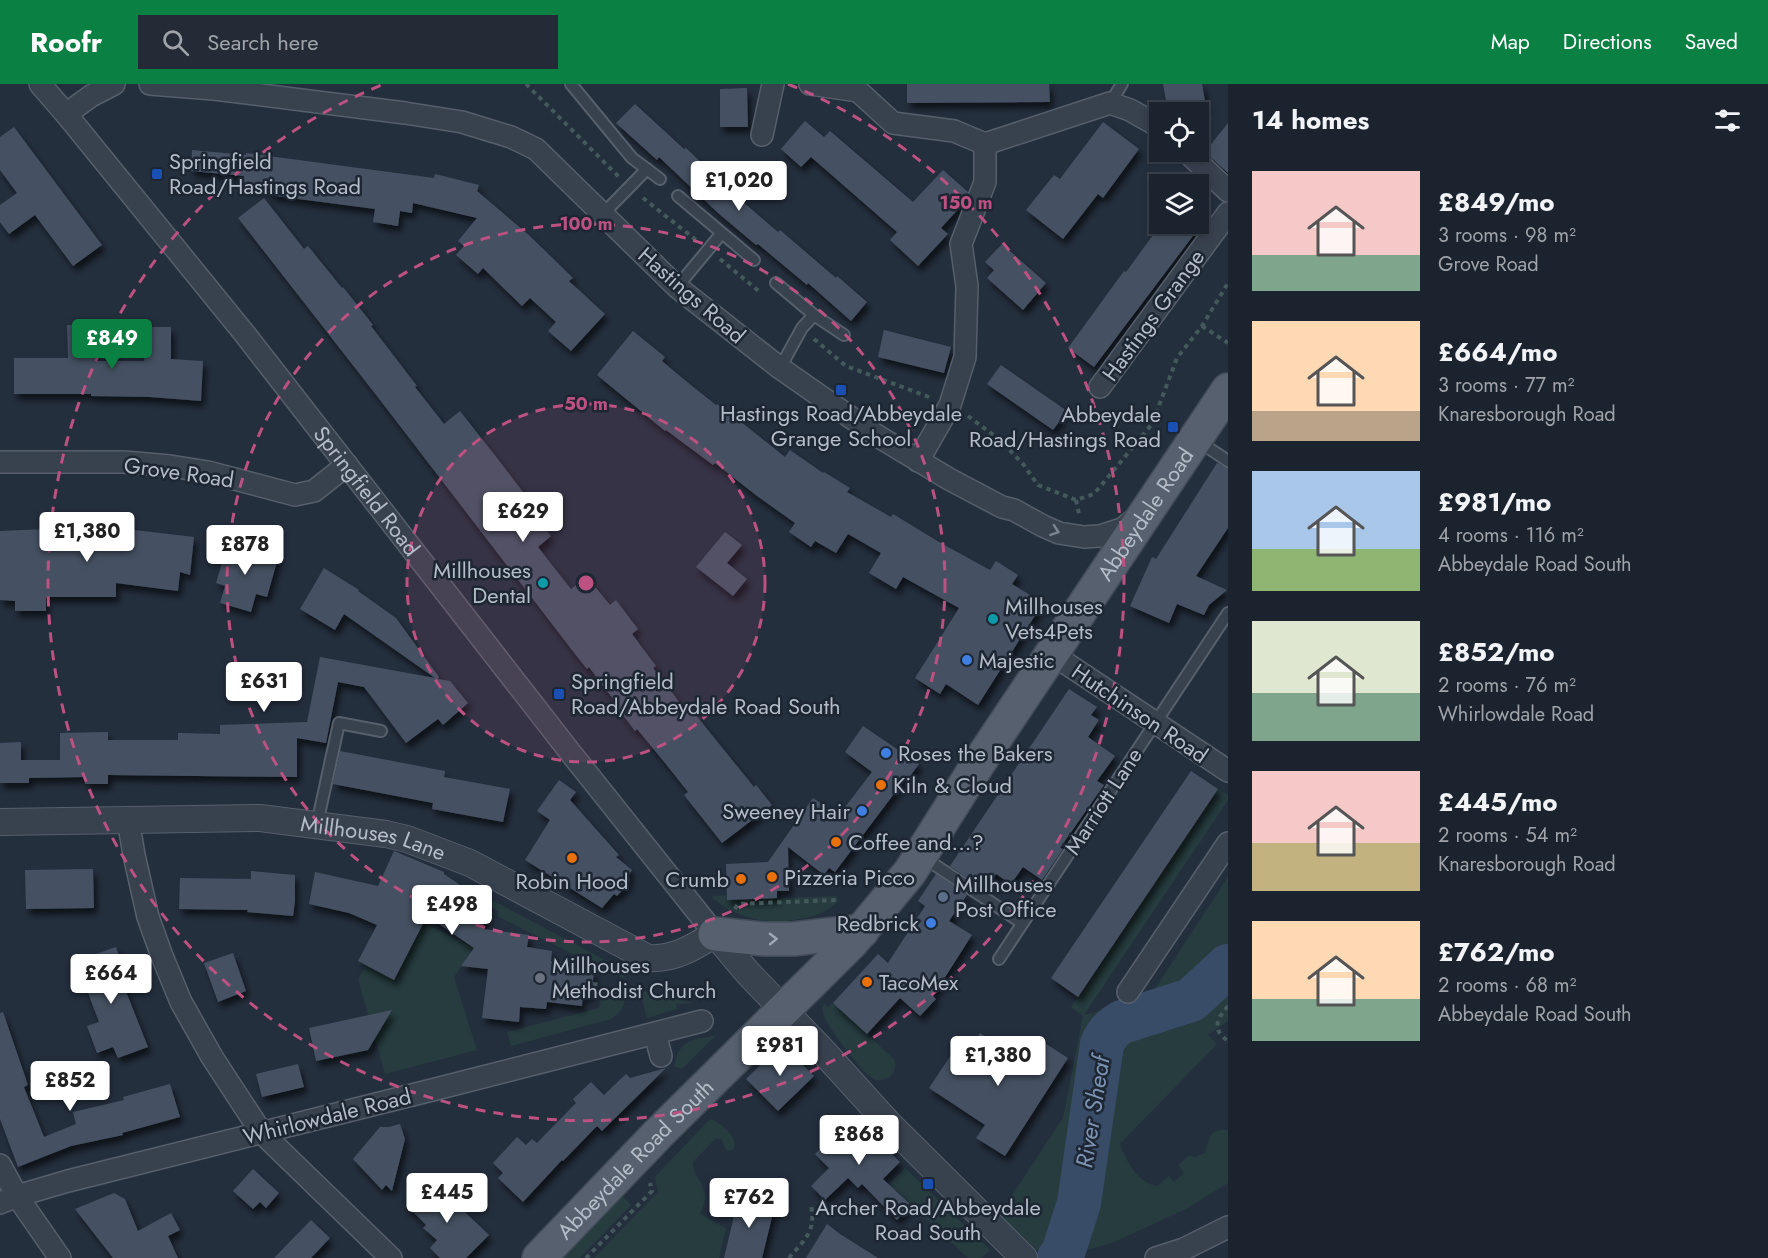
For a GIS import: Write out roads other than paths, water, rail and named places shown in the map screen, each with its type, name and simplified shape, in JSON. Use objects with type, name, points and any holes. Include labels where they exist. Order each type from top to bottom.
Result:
[{"type":"main road","name":"Abbeydale Road","points":[[784,1009],[852,942],[910,872],[980,761],[1228,390]]},
{"type":"main road","points":[[724,923],[764,939],[794,939],[862,931]]},
{"type":"main road","name":"Abbeydale Road South","points":[[538,1258],[784,1009]]},
{"type":"street","name":"Springfield Road","points":[[40,84],[244,333],[570,752],[724,923],[747,972],[784,1009],[888,1124],[1024,1258]]},
{"type":"street","points":[[66,114],[91,96],[114,84]]},
{"type":"street","name":"Hastings Road","points":[[150,84],[214,89],[405,113],[462,122],[511,137],[536,149],[677,287],[780,368],[876,435],[918,461],[1002,507],[1014,510],[1059,533],[1084,537],[1112,533],[1122,529],[1146,511]]},
{"type":"street","points":[[762,135],[773,84]]},
{"type":"street","points":[[810,84],[858,91],[893,123],[954,131],[985,144],[1110,103],[1130,110],[1149,121]]},
{"type":"street","points":[[918,461],[950,405],[964,357],[967,286],[961,244],[985,182],[985,144]]},
{"type":"street","points":[[1197,162],[1228,192]]},
{"type":"street","name":"Hastings Grange","points":[[1100,387],[1228,213]]},
{"type":"street","name":"Grove Road","points":[[0,462],[124,462],[170,466],[208,472],[295,495],[314,491],[347,465]]},
{"type":"street","name":"Hutchinson Road","points":[[1052,654],[1228,771]]},
{"type":"street","name":"Millhouses Lane","points":[[0,822],[260,818],[386,834],[407,839],[462,860],[648,958],[678,955],[724,923]]},
{"type":"street","points":[[128,819],[148,917],[170,974],[197,1032],[261,1132],[391,1258]]},
{"type":"street","points":[[1128,992],[1228,843]]},
{"type":"street","name":"Whirlowdale Road","points":[[8,1200],[68,1180],[702,1021]]},
{"type":"street","points":[[655,1034],[661,1056]]},
{"type":"street","points":[[0,1165],[8,1200],[60,1258]]},
{"type":"street","points":[[1156,1258],[1184,1249],[1228,1227]]},
{"type":"lane","points":[[571,84],[632,158],[660,179]]},
{"type":"lane","points":[[1110,103],[1122,84]]},
{"type":"lane","points":[[602,215],[647,169]]},
{"type":"lane","points":[[678,196],[754,260]]},
{"type":"lane","points":[[677,287],[721,234]]},
{"type":"lane","points":[[776,283],[814,315],[844,335]]},
{"type":"lane","points":[[780,368],[802,328],[814,315]]},
{"type":"lane","points":[[1195,439],[1228,461]]},
{"type":"lane","name":"Marriott Lane","points":[[999,959],[1228,613]]},
{"type":"lane","points":[[317,825],[339,723],[381,731]]},
{"type":"lane","points":[[921,856],[1022,924]]},
{"type":"waterway","name":"River Sheaf","points":[[1059,1258],[1063,1253],[1079,1203],[1102,1044],[1106,1037],[1122,1022],[1191,1000],[1228,966]]},
{"type":"place","name":"Springfield Road/Hastings Road","points":[[157,174]]},
{"type":"place","name":"Hastings Road/Abbeydale Grange School","points":[[841,390]]},
{"type":"place","name":"Abbeydale Road/Hastings Road","points":[[1173,427]]},
{"type":"place","name":"Millhouses Dental","points":[[543,583]]},
{"type":"place","name":"Millhouses Vets4Pets","points":[[993,619]]},
{"type":"place","name":"Majestic","points":[[967,660]]},
{"type":"place","name":"Springfield Road/Abbeydale Road South","points":[[559,694]]},
{"type":"place","name":"Roses the Bakers","points":[[886,753]]},
{"type":"place","name":"Kiln & Cloud","points":[[881,785]]},
{"type":"place","name":"Sweeney Hair","points":[[862,811]]},
{"type":"place","name":"Coffee and...?","points":[[836,842]]},
{"type":"place","name":"Robin Hood","points":[[572,858]]},
{"type":"place","name":"Pizzeria Picco","points":[[772,877]]},
{"type":"place","name":"Crumb","points":[[741,879]]},
{"type":"place","name":"Millhouses Post Office","points":[[943,897]]},
{"type":"place","name":"Redbrick","points":[[931,923]]},
{"type":"place","name":"Millhouses Methodist Church","points":[[540,978]]},
{"type":"place","name":"TacoMex","points":[[867,982]]},
{"type":"place","name":"Archer Road/Abbeydale Road South","points":[[928,1184]]}]
